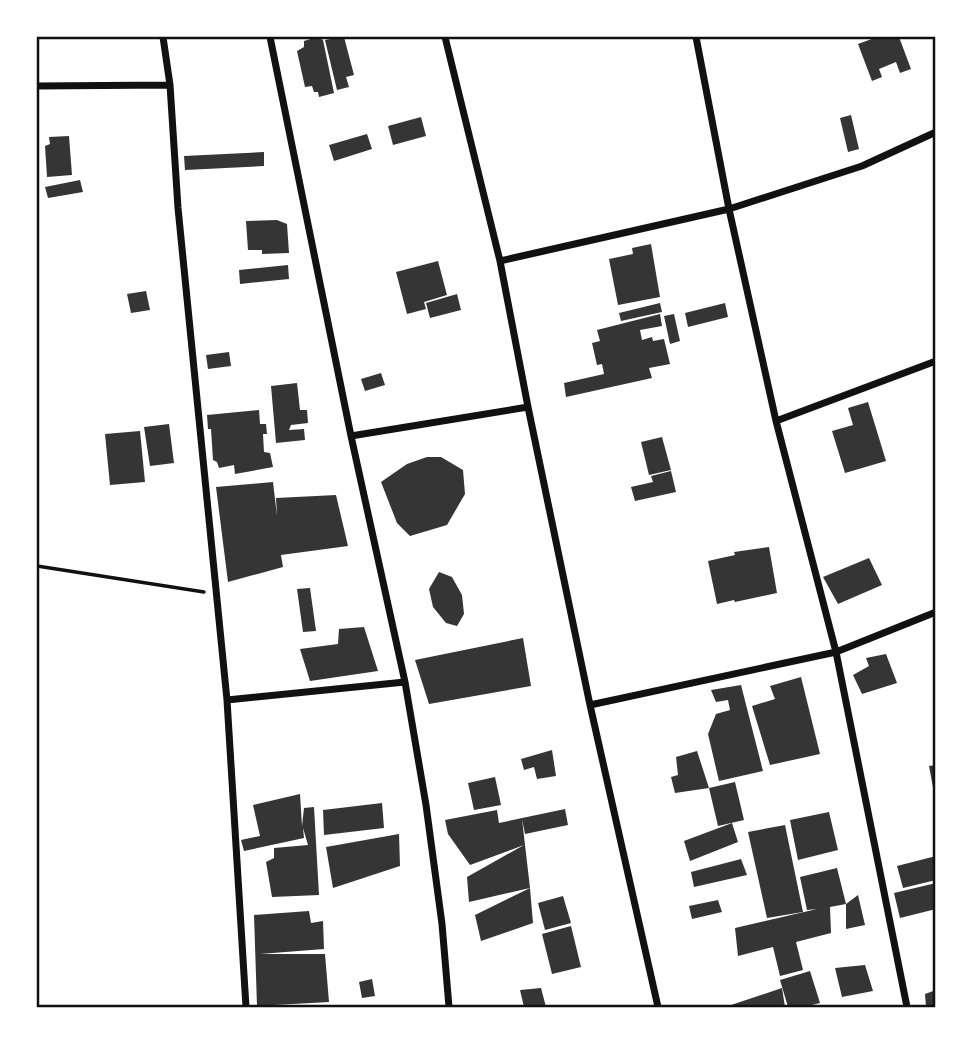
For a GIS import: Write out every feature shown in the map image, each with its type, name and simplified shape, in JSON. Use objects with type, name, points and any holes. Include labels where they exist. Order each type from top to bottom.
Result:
[{"type":"street","points":[[163,37],[170,85],[178,208],[227,700],[246,1007]]},
{"type":"street","points":[[270,37],[351,436],[405,682],[426,804],[442,924],[449,1007]]},
{"type":"street","points":[[445,37],[500,261],[590,705],[657,1007]]},
{"type":"street","points":[[696,37],[729,209],[776,421],[836,652],[907,1007]]},
{"type":"street","points":[[37,86],[170,85]]},
{"type":"street","points":[[500,261],[729,209],[862,166],[936,132]]},
{"type":"street","points":[[776,421],[936,361]]},
{"type":"street","points":[[351,436],[528,407]]},
{"type":"street","points":[[590,705],[836,652],[936,612]]},
{"type":"street","points":[[227,700],[405,682]]},
{"type":"path","points":[[37,566],[216,594]]},
{"type":"building","points":[[317,37],[323,40],[334,93],[319,97],[312,86],[305,87],[297,51],[304,47],[304,41]]},
{"type":"building","points":[[344,37],[354,75],[346,77],[349,87],[337,90],[325,40]]},
{"type":"building","points":[[877,37],[899,37],[911,69],[900,73],[896,62],[879,69],[882,77],[872,81],[858,44]]},
{"type":"building","points":[[851,115],[859,149],[848,152],[840,118]]},
{"type":"building","points":[[421,117],[426,136],[393,145],[388,126]]},
{"type":"building","points":[[367,134],[372,149],[334,161],[329,145]]},
{"type":"building","points":[[69,136],[72,175],[47,177],[45,146],[50,144],[49,137]]},
{"type":"building","points":[[264,152],[264,166],[185,170],[184,156]]},
{"type":"building","points":[[80,180],[83,192],[48,198],[45,187]]},
{"type":"building","points":[[277,220],[287,224],[289,253],[262,254],[262,250],[248,250],[246,221]]},
{"type":"building","points":[[651,244],[660,297],[618,305],[609,259],[633,254],[632,248]]},
{"type":"building","points":[[438,261],[447,295],[424,302],[426,309],[407,314],[396,272]]},
{"type":"building","points":[[288,265],[289,279],[240,284],[239,270]]},
{"type":"building","points":[[146,291],[150,310],[131,313],[127,294]]},
{"type":"building","points":[[457,294],[461,310],[430,318],[426,303]]},
{"type":"building","points":[[660,303],[662,312],[621,321],[619,313]]},
{"type":"building","points":[[725,303],[728,317],[688,327],[685,313]]},
{"type":"building","points":[[660,314],[662,326],[640,330],[642,340],[652,337],[653,341],[664,339],[670,364],[649,368],[652,378],[566,397],[564,383],[604,374],[602,364],[597,365],[592,343],[600,341],[597,330]]},
{"type":"building","points":[[674,314],[680,341],[670,344],[664,316]]},
{"type":"building","points":[[229,352],[231,366],[208,369],[206,355]]},
{"type":"building","points":[[381,373],[385,385],[365,391],[361,379]]},
{"type":"building","points":[[297,383],[300,410],[307,410],[308,423],[291,425],[289,430],[304,429],[305,440],[276,443],[271,386]]},
{"type":"building","points":[[868,402],[886,461],[845,473],[832,431],[853,425],[848,408]]},
{"type":"building","points":[[259,410],[260,424],[266,424],[267,434],[263,434],[264,452],[270,453],[273,467],[235,474],[234,465],[219,468],[213,460],[211,429],[208,429],[207,415]]},
{"type":"building","points":[[169,424],[174,463],[150,466],[144,427]]},
{"type":"building","points":[[140,431],[145,482],[110,485],[105,434]]},
{"type":"building","points":[[662,437],[671,470],[649,475],[641,442]]},
{"type":"building","points":[[427,457],[441,457],[463,470],[465,494],[447,525],[410,536],[397,523],[381,482],[407,464]]},
{"type":"building","points":[[671,471],[676,492],[635,501],[631,487],[653,482],[651,476]]},
{"type":"building","points":[[273,482],[277,516],[276,498],[336,495],[348,546],[281,555],[283,567],[228,582],[216,487]]},
{"type":"building","points":[[769,547],[777,593],[717,604],[708,561],[735,555],[734,552]]},
{"type":"building","points":[[869,558],[882,585],[838,604],[823,577]]},
{"type":"building","points":[[439,572],[452,577],[462,595],[464,614],[457,626],[446,623],[433,607],[429,589]]},
{"type":"building","points":[[310,588],[316,631],[303,632],[297,589]]},
{"type":"building","points":[[364,627],[378,671],[310,681],[300,649],[338,644],[339,629]]},
{"type":"building","points":[[523,638],[531,686],[429,704],[415,660]]},
{"type":"building","points":[[886,654],[897,683],[862,694],[853,675],[869,666],[866,658]]},
{"type":"building","points":[[801,677],[820,754],[770,765],[752,706],[775,699],[770,686]]},
{"type":"building","points":[[741,685],[763,771],[719,781],[708,734],[716,714],[730,710],[728,700],[716,702],[711,690]]},
{"type":"building","points":[[552,750],[556,776],[537,779],[534,767],[524,770],[521,759]]},
{"type":"building","points":[[697,751],[709,788],[675,793],[671,777],[678,775],[676,757]]},
{"type":"building","points":[[936,765],[936,798],[935,798],[929,766]]},
{"type":"building","points":[[495,777],[501,805],[474,810],[468,783]]},
{"type":"building","points":[[735,782],[744,820],[718,826],[709,788]]},
{"type":"building","points":[[300,794],[302,826],[304,808],[314,807],[319,895],[272,897],[266,862],[274,858],[274,848],[308,845],[303,828],[304,838],[244,851],[241,840],[260,836],[253,805]]},
{"type":"building","points":[[382,803],[384,828],[324,835],[323,810]]},
{"type":"building","points":[[565,809],[568,825],[525,834],[522,819],[530,888],[469,902],[467,877],[524,845],[470,865],[448,834],[445,820],[497,810],[499,823]]},
{"type":"building","points":[[829,812],[838,850],[798,860],[790,820]]},
{"type":"building","points":[[732,823],[738,842],[690,861],[684,841]]},
{"type":"building","points":[[785,825],[803,912],[767,918],[748,832]]},
{"type":"building","points":[[399,834],[400,866],[333,888],[326,847]]},
{"type":"building","points":[[936,856],[936,880],[903,888],[897,866]]},
{"type":"building","points":[[741,859],[747,875],[694,887],[691,872]]},
{"type":"building","points":[[837,868],[846,904],[830,907],[831,933],[796,942],[803,970],[780,976],[773,947],[738,956],[735,928],[817,909],[807,910],[800,877]]},
{"type":"building","points":[[936,883],[936,909],[900,918],[894,893]]},
{"type":"building","points":[[530,888],[533,923],[481,941],[475,915]]},
{"type":"building","points":[[858,895],[865,925],[846,929],[846,904]]},
{"type":"building","points":[[563,896],[571,923],[545,930],[538,903]]},
{"type":"building","points":[[718,900],[722,912],[692,919],[689,906]]},
{"type":"building","points":[[309,911],[311,923],[323,921],[324,949],[260,954],[325,954],[329,1002],[257,1006],[254,915]]},
{"type":"building","points":[[571,926],[581,967],[552,974],[542,934]]},
{"type":"building","points":[[865,965],[873,991],[842,997],[835,968]]},
{"type":"building","points":[[810,971],[820,1003],[788,1007],[780,980]]},
{"type":"building","points":[[372,979],[375,996],[362,998],[359,982]]},
{"type":"building","points":[[541,988],[546,1007],[524,1007],[520,990]]},
{"type":"building","points":[[782,988],[785,1007],[731,1007],[731,1005]]},
{"type":"building","points":[[936,990],[936,1007],[926,1007],[925,994]]}]
